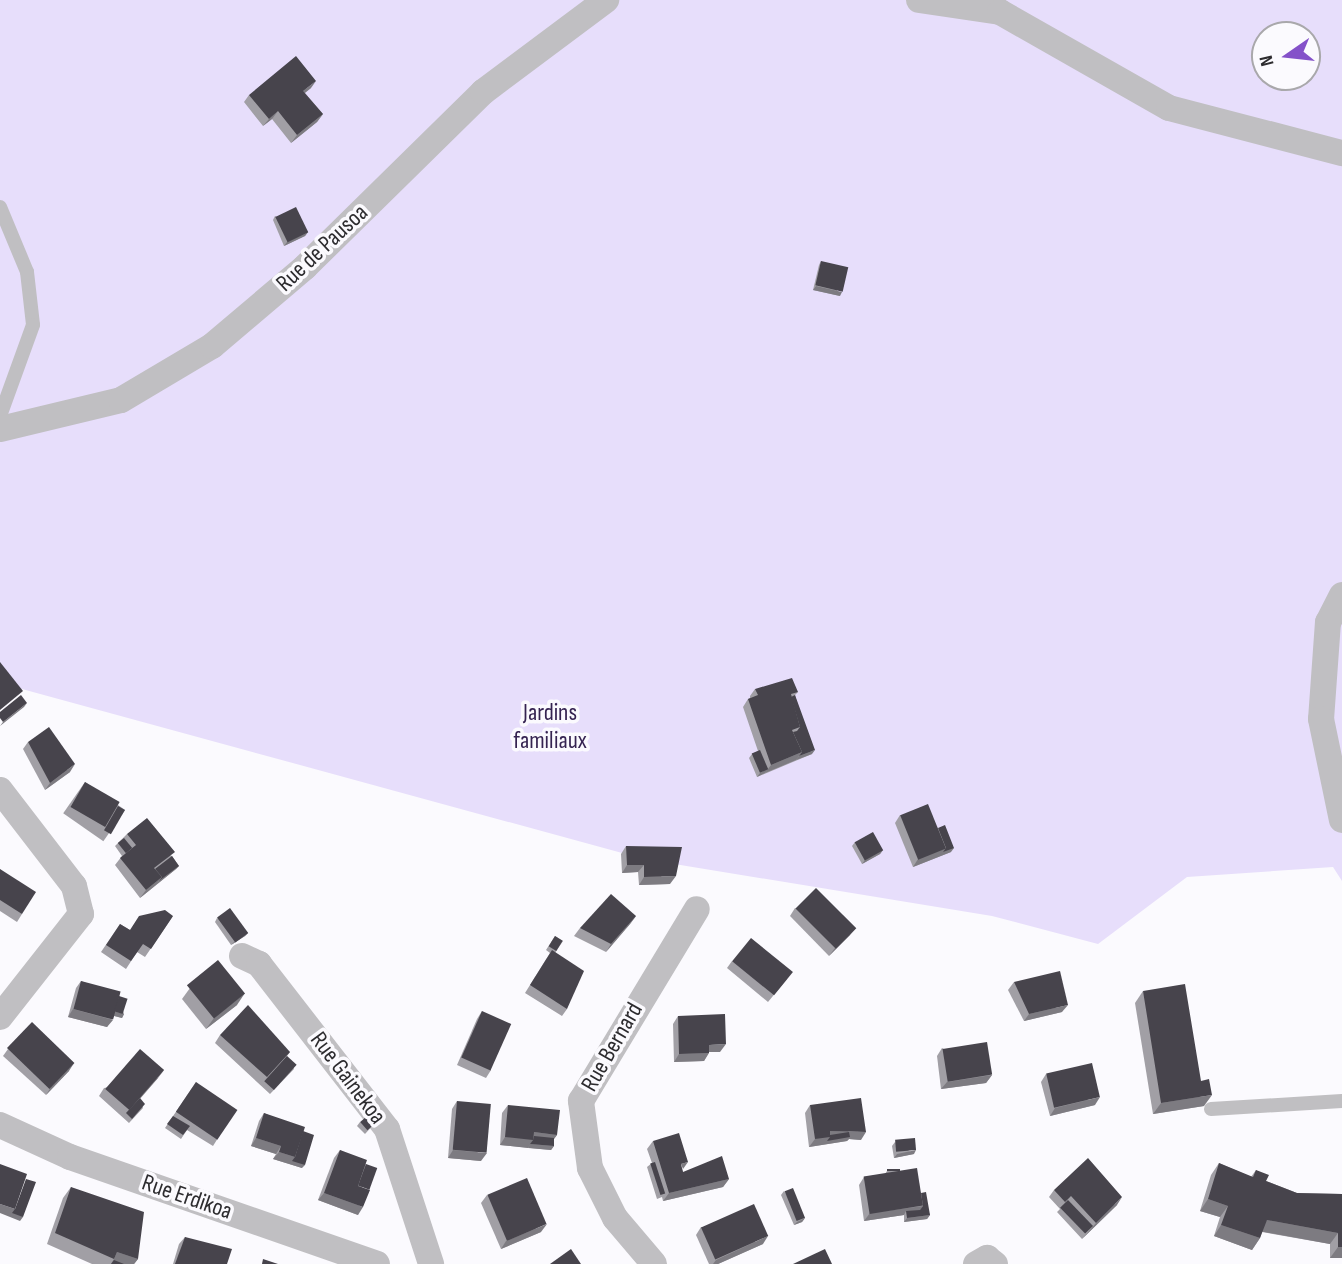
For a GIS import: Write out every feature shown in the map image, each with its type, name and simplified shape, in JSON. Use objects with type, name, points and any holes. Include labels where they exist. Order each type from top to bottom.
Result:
[{"type":"street","name":"Rue de Pausoa","points":[[0,429],[121,400],[212,346],[305,267],[483,92],[606,0]]},
{"type":"street","points":[[919,0],[1000,12],[1169,108],[1342,153]]},
{"type":"street","points":[[1342,595],[1328,622],[1321,719],[1342,820]]},
{"type":"street","points":[[0,790],[75,886],[81,914],[0,1017]]},
{"type":"street","name":"Rue Bernard","points":[[654,1264],[615,1218],[590,1168],[581,1101],[697,909]]},
{"type":"street","name":"Rue Gainekoa","points":[[242,956],[259,964],[387,1129],[430,1264]]},
{"type":"street","name":"Rue Erdikoa","points":[[0,1125],[70,1157],[377,1264]]},
{"type":"street","points":[[976,1264],[987,1258],[995,1264]]},
{"type":"lane","points":[[0,207],[26,272],[33,325],[0,416]]},
{"type":"lane","points":[[1211,1109],[1342,1101]]},
{"type":"green space","name":"Jardins familiaux","points":[[0,0],[1342,0],[1342,881],[1333,867],[1187,877],[1098,944],[992,916],[644,859],[0,683]]},
{"type":"building","points":[[296,56],[316,81],[303,91],[323,114],[297,135],[278,111],[269,119],[249,95]]},
{"type":"building","points":[[296,207],[308,232],[288,242],[275,217]]},
{"type":"building","points":[[821,261],[848,267],[843,292],[815,285]]},
{"type":"building","points":[[0,662],[23,691],[0,710]]},
{"type":"building","points":[[792,678],[798,692],[791,694],[800,727],[792,730],[802,752],[771,765],[748,699],[758,695],[755,689]]},
{"type":"building","points":[[21,695],[27,703],[3,722],[0,712]]},
{"type":"building","points":[[795,695],[815,750],[799,756],[802,752],[793,732],[800,727],[791,697]]},
{"type":"building","points":[[49,727],[75,764],[50,783],[28,742]]},
{"type":"building","points":[[760,750],[768,769],[760,773],[752,754]]},
{"type":"building","points":[[85,782],[120,802],[105,827],[70,807]]},
{"type":"building","points":[[928,804],[946,849],[918,860],[900,815]]},
{"type":"building","points":[[118,806],[125,810],[111,834],[104,830]]},
{"type":"building","points":[[147,818],[175,852],[154,868],[162,877],[146,890],[120,858],[136,845],[127,834]]},
{"type":"building","points":[[945,825],[954,848],[943,852],[946,848],[938,828]]},
{"type":"building","points":[[873,832],[883,850],[865,861],[855,842]]},
{"type":"building","points":[[124,838],[132,848],[126,853],[118,843]]},
{"type":"building","points":[[626,846],[682,847],[676,876],[644,877],[644,865],[627,865]]},
{"type":"building","points":[[172,856],[179,866],[159,881],[162,877],[155,869]]},
{"type":"building","points":[[0,869],[36,892],[22,914],[0,900]]},
{"type":"building","points":[[816,888],[856,928],[836,949],[795,909]]},
{"type":"building","points":[[611,894],[636,916],[611,944],[580,928]]},
{"type":"building","points":[[230,908],[248,933],[235,942],[217,917]]},
{"type":"building","points":[[165,910],[173,916],[151,949],[143,944],[131,961],[106,945],[120,924],[130,930],[139,916]]},
{"type":"building","points":[[555,936],[563,941],[556,951],[549,946]]},
{"type":"building","points":[[751,938],[793,972],[774,995],[732,961]]},
{"type":"building","points":[[552,950],[584,971],[567,1009],[530,985]]},
{"type":"building","points":[[218,960],[245,993],[214,1019],[187,985]]},
{"type":"building","points":[[1060,971],[1068,1005],[1029,1014],[1014,982]]},
{"type":"building","points":[[81,981],[121,992],[113,1020],[73,1009]]},
{"type":"building","points":[[1185,984],[1201,1081],[1209,1079],[1212,1095],[1161,1103],[1143,991]]},
{"type":"building","points":[[119,996],[128,999],[123,1014],[114,1011]]},
{"type":"building","points":[[248,1005],[290,1052],[267,1077],[220,1035]]},
{"type":"building","points":[[482,1011],[511,1024],[490,1071],[461,1058]]},
{"type":"building","points":[[725,1014],[726,1044],[709,1045],[709,1053],[679,1054],[678,1016]]},
{"type":"building","points":[[32,1022],[74,1063],[49,1089],[7,1048]]},
{"type":"building","points":[[987,1042],[992,1075],[948,1082],[943,1049]]},
{"type":"building","points":[[140,1049],[164,1070],[129,1110],[105,1089]]},
{"type":"building","points":[[287,1056],[297,1065],[274,1090],[264,1081]]},
{"type":"building","points":[[1092,1063],[1100,1097],[1054,1108],[1046,1074]]},
{"type":"building","points":[[196,1082],[237,1110],[217,1140],[176,1112]]},
{"type":"building","points":[[140,1098],[145,1104],[132,1119],[126,1113]]},
{"type":"building","points":[[861,1098],[866,1132],[830,1131],[830,1137],[815,1139],[810,1105]]},
{"type":"building","points":[[457,1101],[491,1104],[487,1153],[453,1150]]},
{"type":"building","points":[[508,1105],[560,1110],[557,1135],[534,1132],[533,1140],[505,1137]]},
{"type":"building","points":[[264,1113],[305,1127],[295,1157],[279,1152],[281,1146],[256,1138]]},
{"type":"building","points":[[173,1116],[190,1126],[183,1135],[167,1124]]},
{"type":"building","points":[[367,1116],[374,1124],[367,1130],[360,1122]]},
{"type":"building","points":[[303,1131],[314,1135],[305,1165],[292,1161]]},
{"type":"building","points":[[849,1132],[850,1137],[827,1141],[830,1135]]},
{"type":"building","points":[[679,1133],[688,1162],[681,1164],[683,1172],[722,1156],[729,1179],[669,1193],[653,1141]]},
{"type":"building","points":[[534,1136],[554,1138],[554,1146],[530,1144]]},
{"type":"building","points":[[915,1138],[916,1150],[896,1152],[895,1140]]},
{"type":"building","points":[[340,1150],[367,1160],[358,1186],[370,1190],[363,1207],[324,1193]]},
{"type":"building","points":[[1088,1158],[1122,1197],[1096,1223],[1071,1196],[1065,1202],[1054,1190]]},
{"type":"building","points":[[655,1162],[665,1193],[660,1195],[650,1164]]},
{"type":"building","points":[[1219,1163],[1253,1177],[1256,1170],[1269,1175],[1266,1181],[1297,1193],[1342,1194],[1342,1247],[1338,1247],[1338,1233],[1267,1220],[1260,1238],[1221,1225],[1228,1206],[1208,1199]]},
{"type":"building","points":[[0,1164],[27,1174],[15,1209],[0,1204]]},
{"type":"building","points":[[366,1164],[377,1168],[369,1190],[358,1186]]},
{"type":"building","points":[[917,1168],[923,1206],[870,1214],[864,1176]]},
{"type":"building","points":[[527,1178],[547,1224],[507,1241],[487,1195]]},
{"type":"building","points":[[26,1179],[36,1182],[23,1217],[12,1213]]},
{"type":"building","points":[[71,1187],[144,1212],[138,1259],[117,1252],[114,1259],[55,1233]]},
{"type":"building","points":[[793,1188],[805,1218],[797,1221],[785,1191]]},
{"type":"building","points":[[926,1192],[930,1215],[907,1218],[906,1211],[920,1210],[923,1206],[921,1193]]},
{"type":"building","points":[[1068,1200],[1093,1226],[1085,1234],[1060,1208]]},
{"type":"building","points":[[754,1204],[768,1236],[715,1260],[701,1228]]},
{"type":"building","points":[[185,1237],[232,1249],[227,1264],[175,1264]]},
{"type":"building","points":[[571,1249],[581,1264],[550,1264]]},
{"type":"building","points":[[825,1249],[832,1264],[793,1264]]},
{"type":"building","points":[[263,1259],[278,1264],[262,1264]]}]
